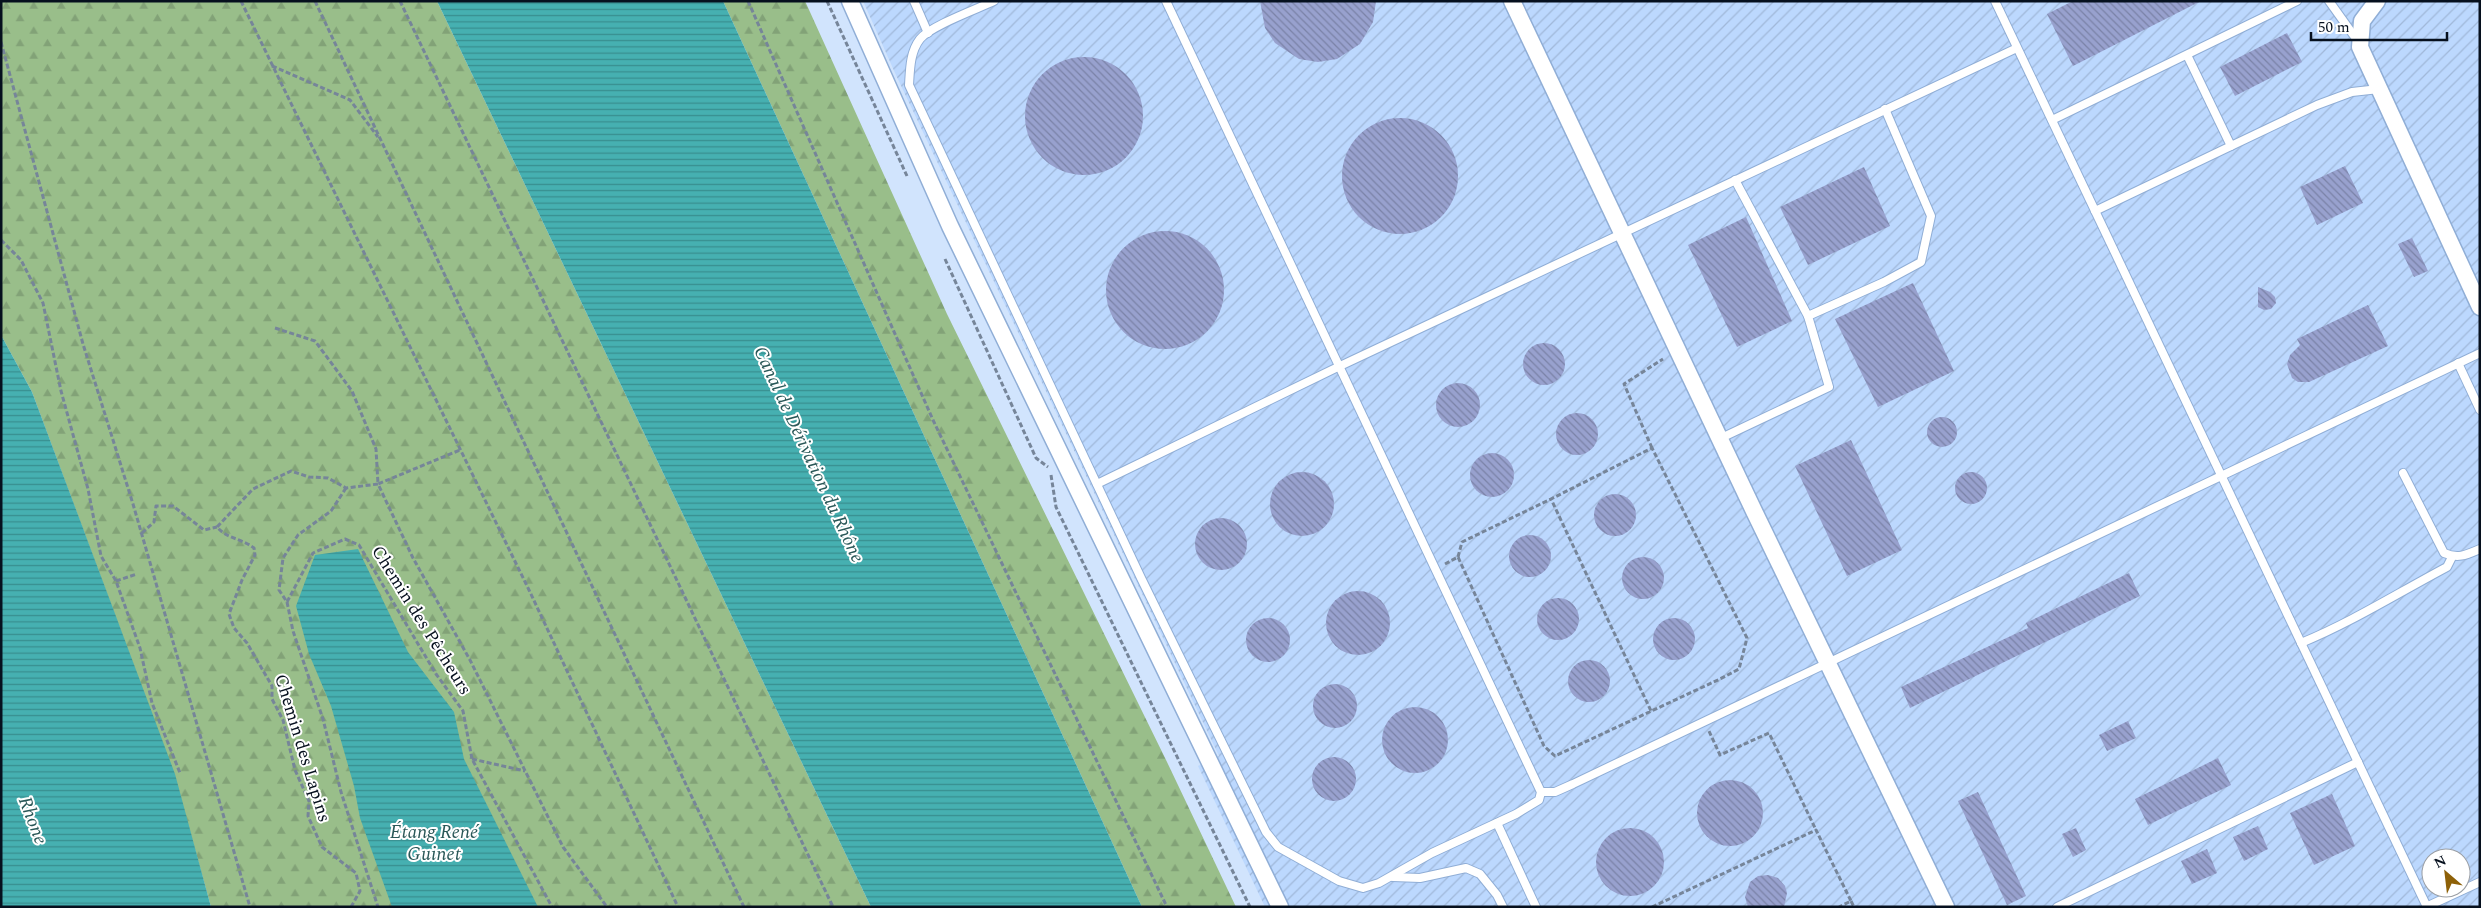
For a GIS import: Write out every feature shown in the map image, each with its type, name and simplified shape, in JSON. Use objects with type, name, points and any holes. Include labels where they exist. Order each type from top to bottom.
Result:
[{"type":"street","points":[[850,1],[950,226],[1280,907]]},
{"type":"street","points":[[1512,1],[1719,439],[1946,907]]},
{"type":"street","points":[[2377,1],[2362,21],[2360,47],[2480,307]]},
{"type":"lane","points":[[914,1],[928,33]]},
{"type":"lane","points":[[994,1],[920,38],[911,60],[910,84],[1097,484],[1266,832],[1278,847],[1351,886],[1363,888],[1392,877],[1432,853],[1497,823],[1539,800],[1541,792],[1166,1]]},
{"type":"lane","points":[[1995,1],[2426,907],[2480,882]]},
{"type":"lane","points":[[2275,1],[2279,10]]},
{"type":"lane","points":[[2052,120],[2297,1]]},
{"type":"lane","points":[[2329,1],[2351,30],[2360,47]]},
{"type":"lane","points":[[1097,484],[1340,366],[2017,48]]},
{"type":"lane","points":[[2187,55],[2231,146]]},
{"type":"lane","points":[[2095,211],[2317,105],[2352,92],[2379,89]]},
{"type":"lane","points":[[1808,316],[1884,282],[1921,262],[1931,216],[1885,109]]},
{"type":"lane","points":[[1719,439],[1829,387],[1808,316],[1735,180]]},
{"type":"lane","points":[[1541,792],[1555,792],[2480,353]]},
{"type":"lane","points":[[2458,363],[2480,410]]},
{"type":"lane","points":[[2402,473],[2444,553],[2452,557],[2462,557],[2480,549]]},
{"type":"lane","points":[[2301,643],[2336,629],[2367,613],[2447,567],[2452,557]]},
{"type":"lane","points":[[2057,907],[2358,762]]},
{"type":"lane","points":[[1497,823],[1536,907]]},
{"type":"lane","points":[[1392,877],[1420,878],[1466,868],[1480,874],[1497,895],[1503,907]]},
{"type":"path","points":[[241,1],[460,450],[678,907]]},
{"type":"path","points":[[315,1],[744,907]]},
{"type":"path","points":[[400,1],[833,907]]},
{"type":"path","points":[[748,1],[933,420],[1167,907]]},
{"type":"path","points":[[1,42],[83,344],[142,533],[250,907]]},
{"type":"path","points":[[272,66],[350,100],[382,144]]},
{"type":"path","points":[[1,240],[21,260],[43,303],[61,391],[88,489],[101,556],[116,581],[140,648],[152,703],[180,773]]},
{"type":"path","points":[[275,328],[315,342],[352,391],[376,448],[378,484],[413,558],[470,660],[563,847],[607,907]]},
{"type":"path","points":[[1652,448],[1551,500],[1462,542],[1458,557],[1544,746],[1555,756],[1739,669],[1747,638],[1652,448],[1624,384],[1646,367],[1678,351]]},
{"type":"path","points":[[142,533],[154,522],[156,506],[173,506],[204,530],[217,527],[253,489],[291,471],[309,477],[328,478],[346,488],[378,484],[460,450]]},
{"type":"path","points":[[1048,460],[1056,507],[1250,907]]},
{"type":"path","points":[[346,488],[331,511],[298,535],[283,558],[279,590],[287,602],[293,631],[323,719],[341,792],[378,907]]},
{"type":"path","points":[[1551,500],[1651,711]]},
{"type":"path","name":"Chemin des Lapins","points":[[217,527],[224,536],[242,539],[254,548],[255,555],[242,580],[230,614],[234,628],[247,644],[272,686],[272,699],[283,720],[295,770],[309,801],[308,816],[322,847],[356,873],[360,891],[350,907]]},
{"type":"path","name":"Chemin des Pêcheurs","points":[[287,602],[312,553],[345,539],[358,545],[436,674],[463,711],[472,759],[552,907]]},
{"type":"path","points":[[1435,569],[1458,557]]},
{"type":"path","points":[[116,581],[137,574]]},
{"type":"path","points":[[1704,721],[1720,754],[1769,733],[1854,907]]},
{"type":"path","points":[[472,759],[525,771]]},
{"type":"path","points":[[1652,907],[1816,830]]},
{"type":"path","points":[[1839,907],[1851,901]]},
{"type":"shaded area","points":[[863,1],[2480,1],[2480,907],[1265,907],[1198,766],[1219,756],[895,73]]},
{"type":"green space","points":[[1,1],[437,1],[871,907],[211,907],[174,774],[32,392],[1,335]]},
{"type":"green space","points":[[723,1],[805,1],[947,314],[1236,907],[1142,907]]},
{"type":"water","name":"Canal de Dérivation du Rhône","points":[[437,1],[723,1],[1142,907],[871,907]]},
{"type":"water","name":"Rhone","points":[[1,335],[32,392],[175,774],[211,907],[1,907]]},
{"type":"water","name":"Étang René Guinet","points":[[358,549],[408,652],[454,712],[464,759],[538,907],[392,907],[360,818],[354,786],[331,706],[309,654],[296,606],[315,555]]},
{"type":"building","points":[[1260,1],[1376,1],[1373,22],[1360,44],[1337,59],[1318,62],[1299,59],[1275,43],[1265,28]]},
{"type":"building","points":[[2073,1],[2201,1],[2073,66],[2047,14]]},
{"type":"building","points":[[2287,33],[2302,62],[2235,96],[2220,67]]},
{"type":"building","points":[[1084,57],[1107,61],[1126,74],[1139,93],[1143,116],[1139,139],[1126,158],[1107,171],[1084,175],[1061,171],[1042,158],[1029,139],[1025,116],[1029,93],[1042,74],[1061,61]]},
{"type":"building","points":[[1400,118],[1422,122],[1441,135],[1454,154],[1458,176],[1454,198],[1441,217],[1422,230],[1400,234],[1378,230],[1359,217],[1346,198],[1342,176],[1346,154],[1359,135],[1378,122]]},
{"type":"building","points":[[2345,166],[2363,203],[2317,225],[2300,187]]},
{"type":"building","points":[[1864,167],[1890,226],[1808,265],[1780,207]]},
{"type":"building","points":[[1746,217],[1792,321],[1737,347],[1688,245]]},
{"type":"building","points":[[1165,231],[1187,236],[1207,248],[1219,268],[1224,290],[1219,312],[1207,332],[1187,344],[1165,349],[1143,344],[1123,332],[1111,312],[1106,290],[1111,268],[1123,248],[1143,236]]},
{"type":"building","points":[[2412,238],[2428,271],[2414,277],[2398,244]]},
{"type":"building","points":[[1913,283],[1954,371],[1878,407],[1835,319]]},
{"type":"building","points":[[2258,287],[2270,292],[2275,297],[2276,303],[2271,309],[2264,310],[2258,307]]},
{"type":"building","points":[[2368,305],[2388,346],[2309,382],[2298,382],[2292,378],[2287,364],[2290,355],[2300,345],[2297,339]]},
{"type":"building","points":[[1548,343],[1556,346],[1562,352],[1565,364],[1562,376],[1556,382],[1540,385],[1532,382],[1526,376],[1523,360],[1526,352],[1532,346]]},
{"type":"building","points":[[1458,383],[1470,387],[1476,393],[1480,405],[1476,417],[1470,423],[1458,427],[1446,423],[1440,417],[1436,405],[1440,393],[1446,387]]},
{"type":"building","points":[[1573,413],[1581,413],[1592,419],[1598,434],[1592,449],[1581,455],[1573,455],[1562,449],[1556,438],[1556,430],[1562,419]]},
{"type":"building","points":[[1942,417],[1953,421],[1957,432],[1953,443],[1942,447],[1931,443],[1927,432],[1931,421]]},
{"type":"building","points":[[1851,440],[1902,550],[1847,576],[1795,466]]},
{"type":"building","points":[[1492,453],[1504,457],[1510,463],[1514,475],[1510,487],[1504,493],[1492,497],[1480,493],[1474,487],[1470,475],[1474,463],[1480,457]]},
{"type":"building","points":[[1302,472],[1314,474],[1325,481],[1332,492],[1334,504],[1332,516],[1325,527],[1314,534],[1302,536],[1290,534],[1279,527],[1272,516],[1270,504],[1272,492],[1279,481],[1290,474]]},
{"type":"building","points":[[1971,472],[1982,477],[1987,488],[1982,499],[1971,504],[1960,499],[1955,488],[1960,477]]},
{"type":"building","points":[[1611,494],[1619,494],[1630,500],[1636,515],[1630,530],[1619,536],[1611,536],[1600,530],[1594,519],[1594,511],[1600,500]]},
{"type":"building","points":[[1216,518],[1226,518],[1240,525],[1247,539],[1247,549],[1240,563],[1226,570],[1216,570],[1206,566],[1199,559],[1195,549],[1195,539],[1199,529],[1206,522]]},
{"type":"building","points":[[1534,535],[1542,538],[1548,544],[1551,556],[1548,568],[1542,574],[1526,577],[1518,574],[1512,568],[1509,552],[1512,544],[1518,538]]},
{"type":"building","points":[[1643,557],[1658,563],[1664,578],[1658,593],[1643,599],[1628,593],[1622,578],[1628,563]]},
{"type":"building","points":[[2129,573],[2140,596],[1910,708],[1901,687],[2028,628],[2026,623]]},
{"type":"building","points":[[1352,591],[1364,591],[1381,600],[1388,611],[1390,623],[1388,635],[1381,646],[1364,655],[1352,655],[1340,650],[1331,641],[1326,629],[1326,617],[1331,605],[1340,596]]},
{"type":"building","points":[[1562,598],[1570,601],[1576,607],[1579,619],[1576,631],[1570,637],[1554,640],[1546,637],[1540,631],[1537,615],[1540,607],[1546,601]]},
{"type":"building","points":[[1264,618],[1272,618],[1284,624],[1290,640],[1284,656],[1272,662],[1264,662],[1252,656],[1246,644],[1246,636],[1252,624]]},
{"type":"building","points":[[1674,618],[1689,624],[1695,639],[1689,654],[1674,660],[1659,654],[1653,639],[1659,624]]},
{"type":"building","points":[[1585,660],[1593,660],[1604,666],[1610,681],[1604,696],[1593,702],[1585,702],[1574,696],[1568,685],[1568,677],[1574,666]]},
{"type":"building","points":[[1335,684],[1347,688],[1353,694],[1357,706],[1353,718],[1347,724],[1335,728],[1323,724],[1317,718],[1313,706],[1317,694],[1323,688]]},
{"type":"building","points":[[1415,707],[1427,710],[1438,717],[1445,728],[1448,740],[1445,752],[1438,763],[1427,770],[1415,773],[1403,770],[1392,763],[1385,752],[1382,740],[1385,728],[1392,717],[1403,710]]},
{"type":"building","points":[[2128,721],[2136,738],[2107,751],[2099,735]]},
{"type":"building","points":[[1334,757],[1346,761],[1352,767],[1356,779],[1352,791],[1346,797],[1334,801],[1322,797],[1316,791],[1312,779],[1316,767],[1322,761]]},
{"type":"building","points":[[2218,758],[2231,785],[2148,825],[2135,799]]},
{"type":"building","points":[[1723,780],[1737,780],[1749,785],[1758,794],[1763,806],[1761,826],[1754,837],[1737,846],[1723,846],[1711,841],[1702,832],[1697,820],[1697,806],[1702,794],[1711,785]]},
{"type":"building","points":[[1978,792],[2026,896],[2007,905],[1958,801]]},
{"type":"building","points":[[2332,794],[2355,846],[2314,865],[2290,813]]},
{"type":"building","points":[[2258,826],[2268,849],[2244,861],[2233,837]]},
{"type":"building","points":[[1630,828],[1643,831],[1654,838],[1661,849],[1664,862],[1661,875],[1654,886],[1643,893],[1630,896],[1617,893],[1606,886],[1599,875],[1596,862],[1599,849],[1606,838],[1617,831]]},
{"type":"building","points":[[2076,828],[2086,850],[2073,857],[2062,834]]},
{"type":"building","points":[[2207,849],[2217,873],[2192,884],[2181,861]]},
{"type":"building","points":[[1768,875],[1778,878],[1785,886],[1787,893],[1784,907],[1748,907],[1745,897],[1750,882],[1758,876]]}]
